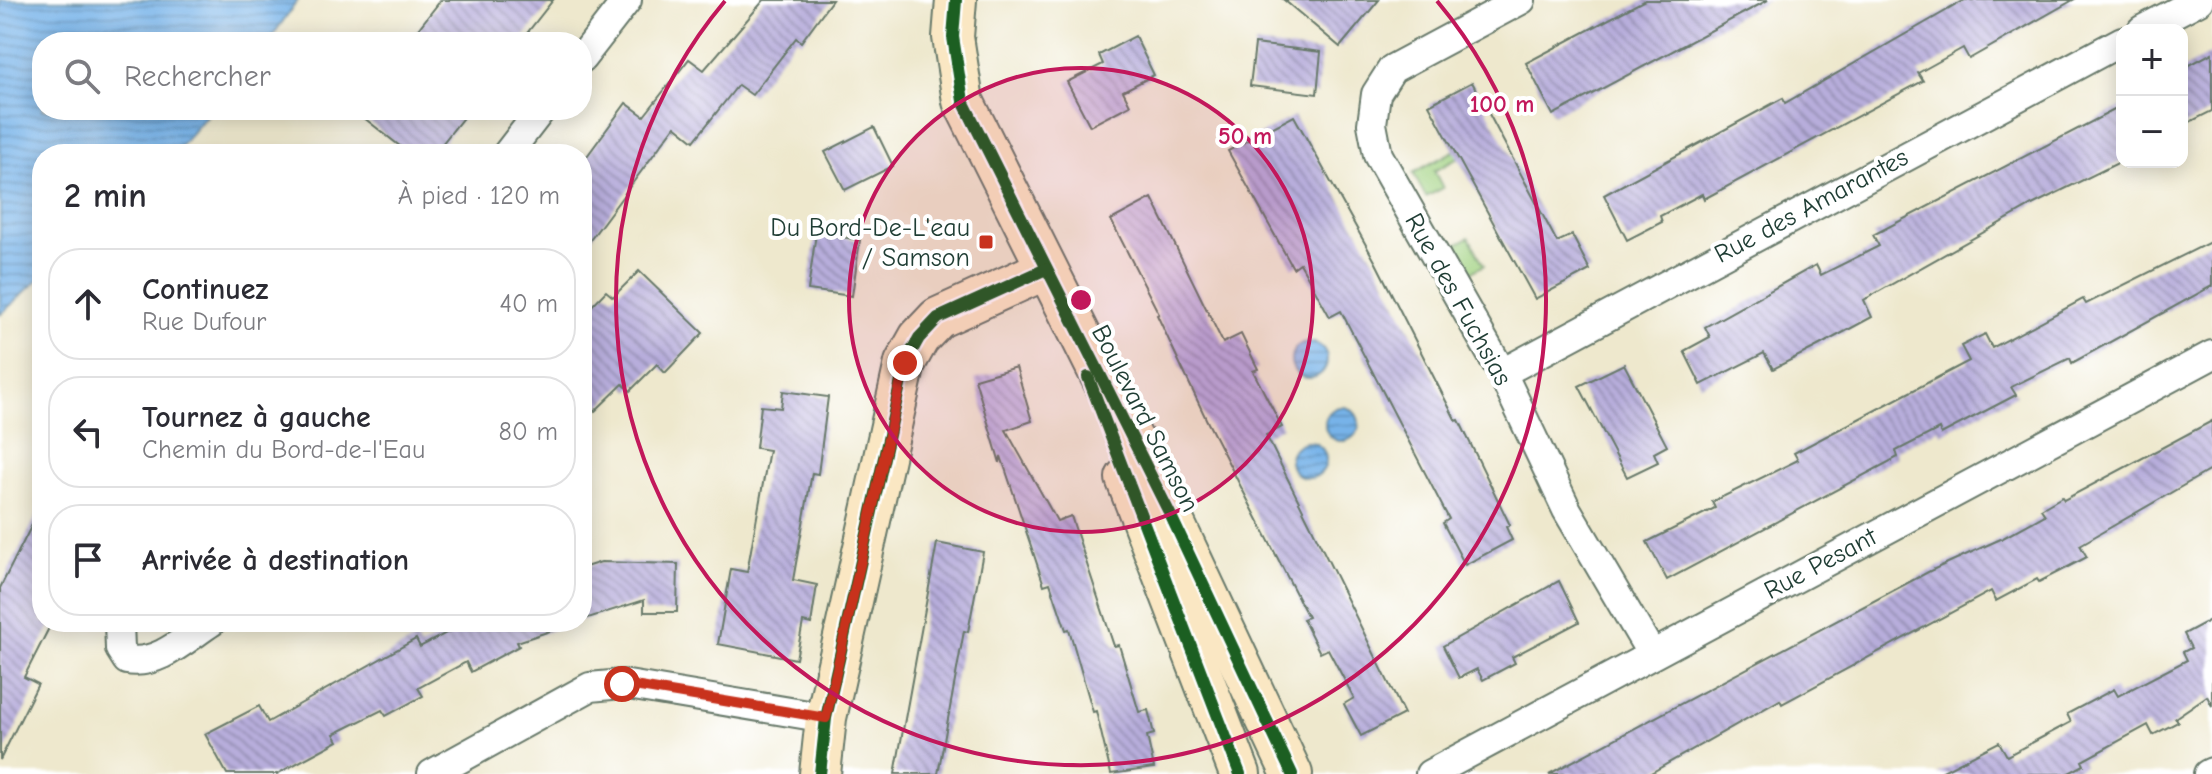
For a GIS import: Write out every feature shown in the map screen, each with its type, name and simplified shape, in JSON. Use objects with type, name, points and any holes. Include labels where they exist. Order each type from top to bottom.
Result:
[{"type":"street","points":[[592,45],[627,0]]},
{"type":"street","points":[[820,774],[826,718],[905,363],[919,338],[938,318],[1046,269],[963,101],[953,37],[956,0]]},
{"type":"street","name":"Rue des Fuchsias","points":[[1521,0],[1392,69],[1376,94],[1372,124],[1378,155],[1502,373],[1567,510],[1651,653]]},
{"type":"street","points":[[2153,24],[2199,0]]},
{"type":"street","name":"Rue des Amarantes","points":[[1502,373],[2116,44]]},
{"type":"street","points":[[515,144],[533,120]]},
{"type":"street","name":"Boulevard Samson","points":[[1046,269],[1240,774]]},
{"type":"street","name":"Boulevard Samson","points":[[1046,269],[1170,514],[1292,774]]},
{"type":"street","name":"Rue Pesant","points":[[1430,774],[2212,355]]},
{"type":"street","points":[[119,632],[120,649],[127,660],[139,663],[153,660],[196,632]]},
{"type":"street","points":[[432,774],[590,687],[622,684],[826,718]]},
{"type":"green space","points":[[1461,147],[1464,155],[1434,171],[1443,188],[1426,197],[1413,173]]},
{"type":"green space","points":[[1469,237],[1484,265],[1468,274],[1453,246]]},
{"type":"water","points":[[0,0],[298,0],[275,32],[32,32],[32,120],[203,120],[182,144],[32,144],[32,285],[0,315]]},
{"type":"water","points":[[1309,342],[1322,347],[1327,360],[1322,373],[1309,378],[1296,373],[1291,360],[1296,347]]},
{"type":"water","points":[[1342,407],[1354,412],[1359,424],[1354,436],[1342,441],[1330,436],[1325,424],[1330,412]]},
{"type":"water","points":[[1308,442],[1321,447],[1326,460],[1321,473],[1308,478],[1295,473],[1290,460],[1295,447]]},
{"type":"building","points":[[441,0],[553,0],[528,32],[416,32]]},
{"type":"building","points":[[764,0],[832,0],[801,42],[796,38],[752,95],[738,85],[694,141],[675,126],[592,238],[592,149],[626,103],[644,116],[689,59],[704,70]]},
{"type":"building","points":[[1284,0],[1379,0],[1340,47]]},
{"type":"building","points":[[1645,0],[1768,0],[1553,115],[1526,63]]},
{"type":"building","points":[[1965,0],[2073,0],[1969,59],[1963,48],[1918,73],[1923,81],[1704,199],[1702,194],[1660,216],[1662,222],[1627,240],[1604,195],[1783,98],[1785,103]]},
{"type":"building","points":[[1135,36],[1154,75],[1123,91],[1130,105],[1090,126],[1067,82],[1103,64],[1099,55]]},
{"type":"building","points":[[1255,44],[1321,52],[1317,94],[1250,86]]},
{"type":"building","points":[[2212,53],[2212,111],[2188,123],[2188,96],[2188,66]]},
{"type":"building","points":[[1472,82],[1557,242],[1572,235],[1590,270],[1535,299],[1429,105]]},
{"type":"building","points":[[2116,109],[2116,164],[2032,205],[1864,300],[1872,317],[1816,347],[1773,369],[1764,353],[1701,385],[1684,351],[1710,337],[1705,327],[1816,265],[1821,275],[1879,246],[1873,235]]},
{"type":"building","points":[[1294,116],[1376,263],[1456,421],[1459,420],[1510,525],[1506,527],[1512,540],[1465,565],[1443,523],[1449,519],[1341,311],[1330,317],[1300,263],[1293,268],[1228,151]]},
{"type":"building","points":[[367,120],[461,120],[442,144],[397,144]]},
{"type":"building","points":[[874,127],[893,166],[845,190],[825,152]]},
{"type":"building","points":[[1152,198],[1223,343],[1241,334],[1258,369],[1253,371],[1282,427],[1266,435],[1404,714],[1361,736],[1344,704],[1354,698],[1328,649],[1320,653],[1303,619],[1308,617],[1208,423],[1159,314],[1111,220]]},
{"type":"building","points":[[816,233],[860,240],[852,296],[808,290]]},
{"type":"building","points":[[2212,241],[2212,286],[2072,363],[2070,358],[2011,387],[2016,395],[1941,434],[1939,429],[1896,451],[1898,457],[1667,580],[1647,542],[1715,508],[1712,502],[1798,460],[1794,453],[1969,361],[1961,346],[1985,334],[1992,348],[2083,299],[2086,304]]},
{"type":"building","points":[[639,271],[703,333],[665,373],[657,364],[630,391],[623,384],[595,411],[592,408],[592,306],[606,291],[613,297]]},
{"type":"building","points":[[1624,364],[1667,446],[1654,453],[1658,462],[1627,477],[1579,386]]},
{"type":"building","points":[[1016,367],[1032,421],[1006,430],[1057,521],[1071,516],[1114,646],[1119,645],[1139,712],[1148,710],[1154,734],[1147,736],[1154,768],[1111,774],[1096,711],[1093,712],[1069,629],[1066,630],[1050,583],[1044,585],[1001,456],[1000,463],[975,379]]},
{"type":"building","points":[[783,391],[828,397],[818,474],[812,473],[793,580],[817,585],[811,624],[803,622],[796,659],[718,644],[731,569],[747,572],[769,450],[756,448],[761,406],[781,408]]},
{"type":"building","points":[[2212,421],[2212,469],[2080,545],[2087,557],[1996,601],[1991,591],[1782,704],[1780,700],[1649,774],[1549,774],[1930,571],[2003,538],[2045,515],[2041,509],[2062,497],[2064,500]]},
{"type":"building","points":[[32,525],[32,632],[47,632],[24,677],[38,684],[0,760],[0,588]]},
{"type":"building","points":[[937,543],[983,552],[968,632],[964,631],[938,774],[895,774]]},
{"type":"building","points":[[601,562],[678,564],[677,612],[644,612],[644,600],[592,617],[592,565]]},
{"type":"building","points":[[1559,581],[1579,622],[1512,657],[1515,663],[1483,680],[1477,669],[1459,678],[1443,646]]},
{"type":"building","points":[[2212,619],[2212,706],[2207,696],[2175,718],[2178,722],[2153,735],[2148,725],[2082,761],[2084,765],[2067,774],[1937,774],[1999,742],[2007,756],[2071,722],[2067,714],[2114,689],[2118,696],[2187,660],[2183,652],[2191,648],[2184,634]]},
{"type":"building","points":[[448,632],[547,632],[517,642],[519,646],[471,672],[466,662],[418,688],[423,696],[386,716],[382,710],[334,734],[338,741],[277,774],[227,774],[205,734],[259,706],[268,722],[416,639],[420,647]]},
{"type":"cycle path","points":[[956,0],[953,37],[963,101],[1170,514],[1292,774]]},
{"type":"cycle path","points":[[820,774],[826,718],[905,363],[919,338],[938,318],[1046,269]]},
{"type":"cycle path","points":[[1088,377],[1240,774]]},
{"type":"place","name":"Du Bord-De-L'eau / Samson","points":[[986,242]]},
{"type":"route","points":[[622,684],[826,718],[905,363]]}]
